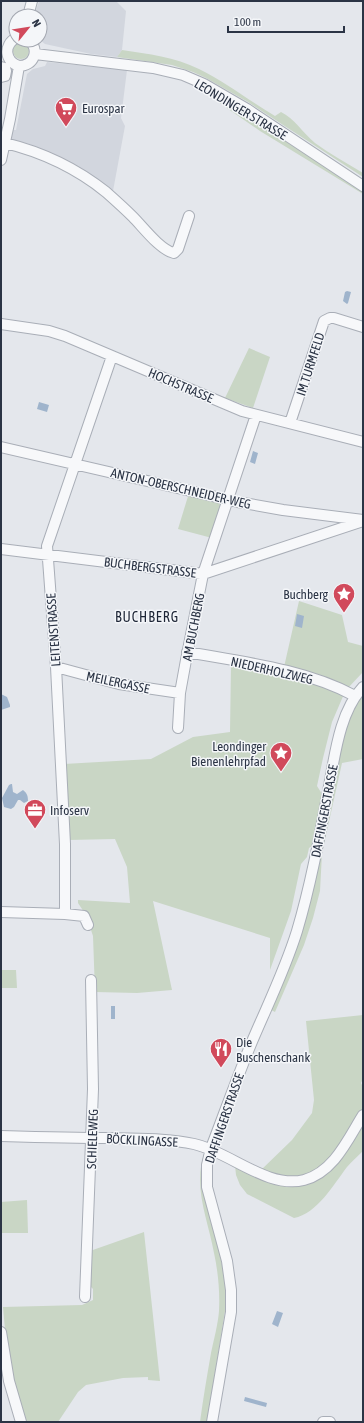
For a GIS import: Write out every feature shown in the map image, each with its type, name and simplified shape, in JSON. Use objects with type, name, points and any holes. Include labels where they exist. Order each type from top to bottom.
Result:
[{"type":"street","points":[[4,49],[10,60],[19,66],[28,64],[31,61],[35,54],[34,48]]},
{"type":"street","name":"LEONDINGER STRASSE","points":[[35,54],[154,68],[183,75],[204,84],[247,109],[363,186]]},
{"type":"street","points":[[19,66],[2,152],[28,149],[50,158],[88,180],[105,191],[124,207],[158,243],[170,252],[174,253],[178,249],[189,216]]},
{"type":"street","points":[[1,67],[5,68],[6,71],[5,76],[1,77]]},
{"type":"street","name":"IM TURMFELD","points":[[290,423],[324,321],[334,318],[363,327]]},
{"type":"street","name":"HOCHSTRASSE","points":[[1,324],[49,331],[242,411],[363,442]]},
{"type":"street","name":"LEITENSTRASSE","points":[[65,914],[65,844],[56,667],[47,546],[112,356]]},
{"type":"street","name":"AM BUCHBERG","points":[[178,728],[180,693],[203,574],[256,415]]},
{"type":"street","name":"ANTON-OBERSCHNEIDER-WEG","points":[[1,446],[228,499],[283,510],[363,520]]},
{"type":"street","name":"BUCHBERGSTRASSE","points":[[1,549],[203,574],[363,520]]},
{"type":"street","name":"NIEDERHOLZWEG","points":[[187,652],[302,675],[322,681],[355,696]]},
{"type":"street","name":"MEILERGASSE","points":[[56,667],[119,684],[180,693]]},
{"type":"street","name":"DAFFINGERSTRASSE","points":[[212,1422],[231,1312],[231,1300],[227,1261],[207,1187],[207,1164],[211,1148],[251,1044],[275,989],[296,933],[306,899],[335,752],[343,724],[355,696],[363,687]]},
{"type":"street","points":[[1,912],[84,916],[88,925]]},
{"type":"street","name":"SCHIELEWEG","points":[[86,1297],[93,1089],[91,980]]},
{"type":"street","name":"BÖCKLINGASSE","points":[[1,1136],[176,1141],[211,1148],[266,1176],[286,1181],[298,1181],[316,1176],[328,1166],[340,1153],[363,1115]]},
{"type":"street","points":[[1,1338],[9,1381],[21,1422]]},
{"type":"street","points":[[323,1422],[330,1422]]},
{"type":"shaded area","points":[[39,1],[116,1],[126,11],[122,50],[117,57],[91,54],[48,45],[48,8],[37,8]]},
{"type":"shaded area","points":[[47,62],[127,70],[121,118],[125,126],[113,191],[73,164],[29,144],[11,139],[13,130],[16,130],[27,74],[33,69],[45,66]]},
{"type":"green space","points":[[13,48],[29,48],[29,54],[24,59],[18,59],[13,54]]},
{"type":"green space","points":[[122,50],[161,56],[190,65],[218,80],[275,116],[281,112],[290,118],[315,143],[363,173],[363,177],[248,102],[206,78],[172,65],[117,57]]},
{"type":"green space","points":[[184,80],[214,95],[242,112],[363,190],[363,194],[260,131]]},
{"type":"green space","points":[[249,348],[270,357],[253,408],[225,398]]},
{"type":"green space","points":[[189,493],[223,503],[212,538],[178,529]]},
{"type":"green space","points":[[299,601],[342,615],[348,642],[363,646],[363,672],[348,688],[284,667]]},
{"type":"green space","points":[[231,665],[302,677],[344,694],[332,722],[317,786],[322,794],[312,846],[309,848],[307,857],[301,864],[291,911],[270,970],[270,938],[153,901],[172,990],[137,993],[95,992],[93,936],[86,915],[78,903],[78,900],[130,903],[127,867],[115,839],[68,840],[64,764],[151,759],[193,737],[230,732]]},
{"type":"green space","points":[[363,694],[363,759],[342,763],[322,853],[320,891],[313,918],[304,945],[275,1012],[271,1010],[291,961],[340,746],[355,704]]},
{"type":"green space","points":[[1,970],[16,970],[17,988],[1,988]]},
{"type":"green space","points":[[363,1015],[363,1079],[361,1083],[363,1087],[363,1110],[332,1158],[310,1175],[286,1178],[260,1171],[292,1140],[312,1113],[314,1100],[306,1021]]},
{"type":"green space","points":[[363,1121],[363,1151],[347,1167],[331,1190],[310,1211],[294,1218],[247,1194],[240,1185],[236,1175],[235,1165],[271,1181],[310,1181]]},
{"type":"green space","points":[[205,1151],[201,1175],[202,1185],[224,1274],[226,1305],[207,1422],[200,1422],[219,1311],[217,1267],[202,1202],[200,1177],[201,1164]]},
{"type":"green space","points":[[27,1200],[28,1233],[1,1233],[1,1202]]},
{"type":"green space","points":[[144,1232],[160,1381],[148,1380],[148,1377],[123,1378],[86,1385],[78,1392],[58,1422],[25,1422],[11,1370],[6,1341],[3,1307],[82,1305],[93,1300],[93,1289],[89,1285],[90,1251]]},
{"type":"water","points":[[345,292],[351,292],[347,304],[343,301]]},
{"type":"water","points":[[39,402],[49,405],[47,412],[37,409]]},
{"type":"water","points":[[253,451],[258,453],[255,464],[250,462]]},
{"type":"water","points":[[297,614],[304,616],[302,628],[295,626]]},
{"type":"water","points":[[1,694],[7,697],[10,707],[1,710]]},
{"type":"water","points":[[11,784],[13,792],[17,794],[23,790],[24,791],[27,795],[28,801],[24,803],[18,800],[11,809],[4,807],[2,798]]},
{"type":"water","points":[[111,1006],[115,1006],[115,1019],[111,1019]]},
{"type":"water","points":[[277,1311],[283,1313],[278,1327],[272,1324]]},
{"type":"water","points":[[245,1397],[267,1403],[266,1407],[244,1401]]},
{"type":"place","name":"Eurospar","points":[[66,128]]},
{"type":"place","name":"Buchberg","points":[[344,614]]},
{"type":"place","name":"Leondinger Bienenlehrpfad","points":[[281,772]]},
{"type":"place","name":"Infoserv","points":[[35,830]]},
{"type":"place","name":"Die Buschenschank","points":[[221,1068]]},
{"type":"district","name":"BUCHBERG","points":[[147,617]]}]
